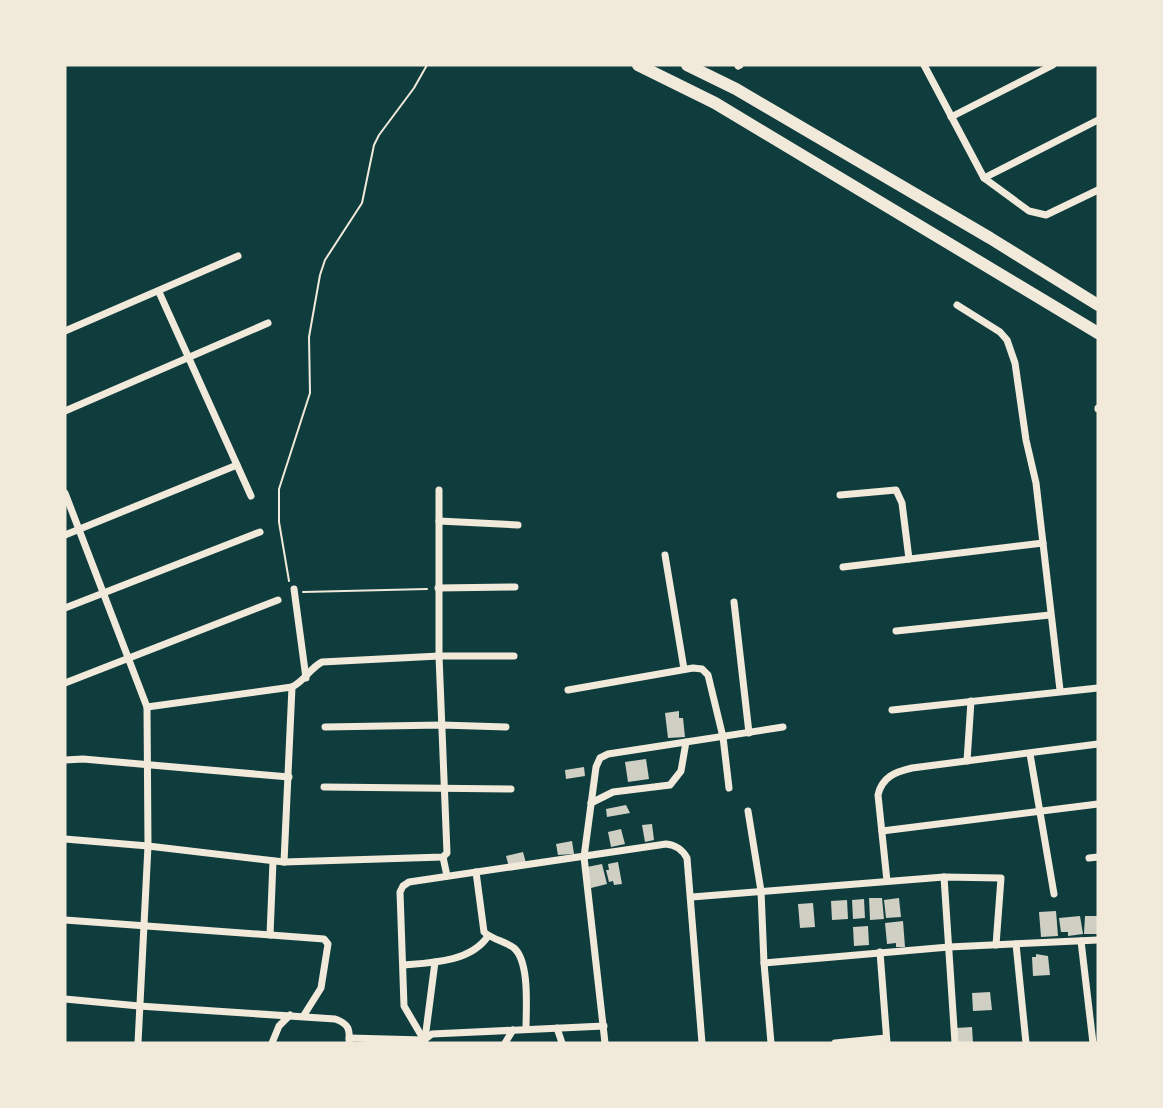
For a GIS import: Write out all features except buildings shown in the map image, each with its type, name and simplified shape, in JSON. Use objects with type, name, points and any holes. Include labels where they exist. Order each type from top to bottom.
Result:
[{"type":"highway","points":[[638,65],[715,103],[1098,333]]},
{"type":"highway","points":[[687,65],[736,89],[990,238],[1098,305]]},
{"type":"street","points":[[924,65],[984,178],[1029,211],[1046,215],[1098,190]]},
{"type":"street","points":[[951,117],[1053,65]]},
{"type":"street","points":[[984,178],[1098,120]]},
{"type":"street","points":[[65,331],[239,256]]},
{"type":"street","points":[[159,292],[251,496]]},
{"type":"street","points":[[957,305],[1000,332],[1015,363],[1026,440],[1036,483],[1060,690]]},
{"type":"street","points":[[65,411],[268,323]]},
{"type":"street","points":[[65,535],[237,465]]},
{"type":"street","points":[[65,839],[284,862],[443,857],[447,853],[439,656],[439,490]]},
{"type":"street","points":[[840,495],[897,490],[902,503],[909,559]]},
{"type":"street","points":[[65,493],[77,530],[130,656],[147,707],[148,846],[138,1043]]},
{"type":"street","points":[[439,521],[518,525]]},
{"type":"street","points":[[65,608],[260,532]]},
{"type":"street","points":[[843,566],[1043,543]]},
{"type":"street","points":[[665,555],[684,669]]},
{"type":"street","points":[[438,588],[515,587]]},
{"type":"street","points":[[294,589],[306,678]]},
{"type":"street","points":[[65,684],[130,656],[278,600]]},
{"type":"street","points":[[734,602],[749,733]]},
{"type":"street","points":[[896,631],[1050,615]]},
{"type":"street","points":[[147,707],[292,687],[322,662],[439,656],[514,656]]},
{"type":"street","points":[[568,690],[684,669],[702,669],[708,675],[723,737],[729,788]]},
{"type":"street","points":[[284,862],[292,687]]},
{"type":"street","points":[[892,710],[1098,688]]},
{"type":"street","points":[[967,761],[971,701]]},
{"type":"street","points":[[325,727],[506,727]]},
{"type":"street","points":[[605,1043],[584,857],[596,767],[600,758],[608,754],[783,727]]},
{"type":"street","points":[[591,803],[613,792],[670,785],[681,771],[686,742]]},
{"type":"street","points":[[887,881],[878,795],[886,778],[912,768],[1098,744]]},
{"type":"street","points":[[1030,754],[1054,894]]},
{"type":"street","points":[[65,760],[83,759],[289,777]]},
{"type":"street","points":[[324,787],[511,789]]},
{"type":"street","points":[[882,831],[1098,804]]},
{"type":"street","points":[[748,811],[761,891],[771,1043]]},
{"type":"street","points":[[424,1041],[404,1006],[402,886],[409,882],[666,844],[675,845],[687,858],[702,1043]]},
{"type":"street","points":[[443,857],[447,876]]},
{"type":"street","points":[[1089,858],[1098,857]]},
{"type":"street","points":[[270,935],[273,861]]},
{"type":"street","points":[[476,872],[484,932],[509,945],[520,955],[524,968],[526,1029]]},
{"type":"street","points":[[692,897],[944,877],[1001,878],[996,945]]},
{"type":"street","points":[[944,877],[954,1043]]},
{"type":"street","points":[[65,920],[319,937],[328,944],[321,988],[304,1015]]},
{"type":"street","points":[[404,965],[435,962],[471,951],[483,944],[488,936]]},
{"type":"street","points":[[764,963],[949,947],[1098,940]]},
{"type":"street","points":[[1081,941],[1093,1043]]},
{"type":"street","points":[[1016,944],[1026,1043]]},
{"type":"street","points":[[835,1043],[886,1040],[880,952]]},
{"type":"street","points":[[424,1041],[435,962]]},
{"type":"street","points":[[65,999],[304,1015],[344,1022],[350,1030],[349,1041],[424,1041],[432,1034],[604,1026]]},
{"type":"street","points":[[272,1043],[279,1027],[290,1014]]},
{"type":"street","points":[[557,1028],[562,1043]]},
{"type":"street","points":[[505,1043],[513,1030]]},
{"type":"path","points":[[427,65],[414,88],[379,135],[362,203],[325,260],[320,275],[309,337],[310,393],[279,489],[279,522],[288,579],[294,589],[301,592],[438,588]]}]
